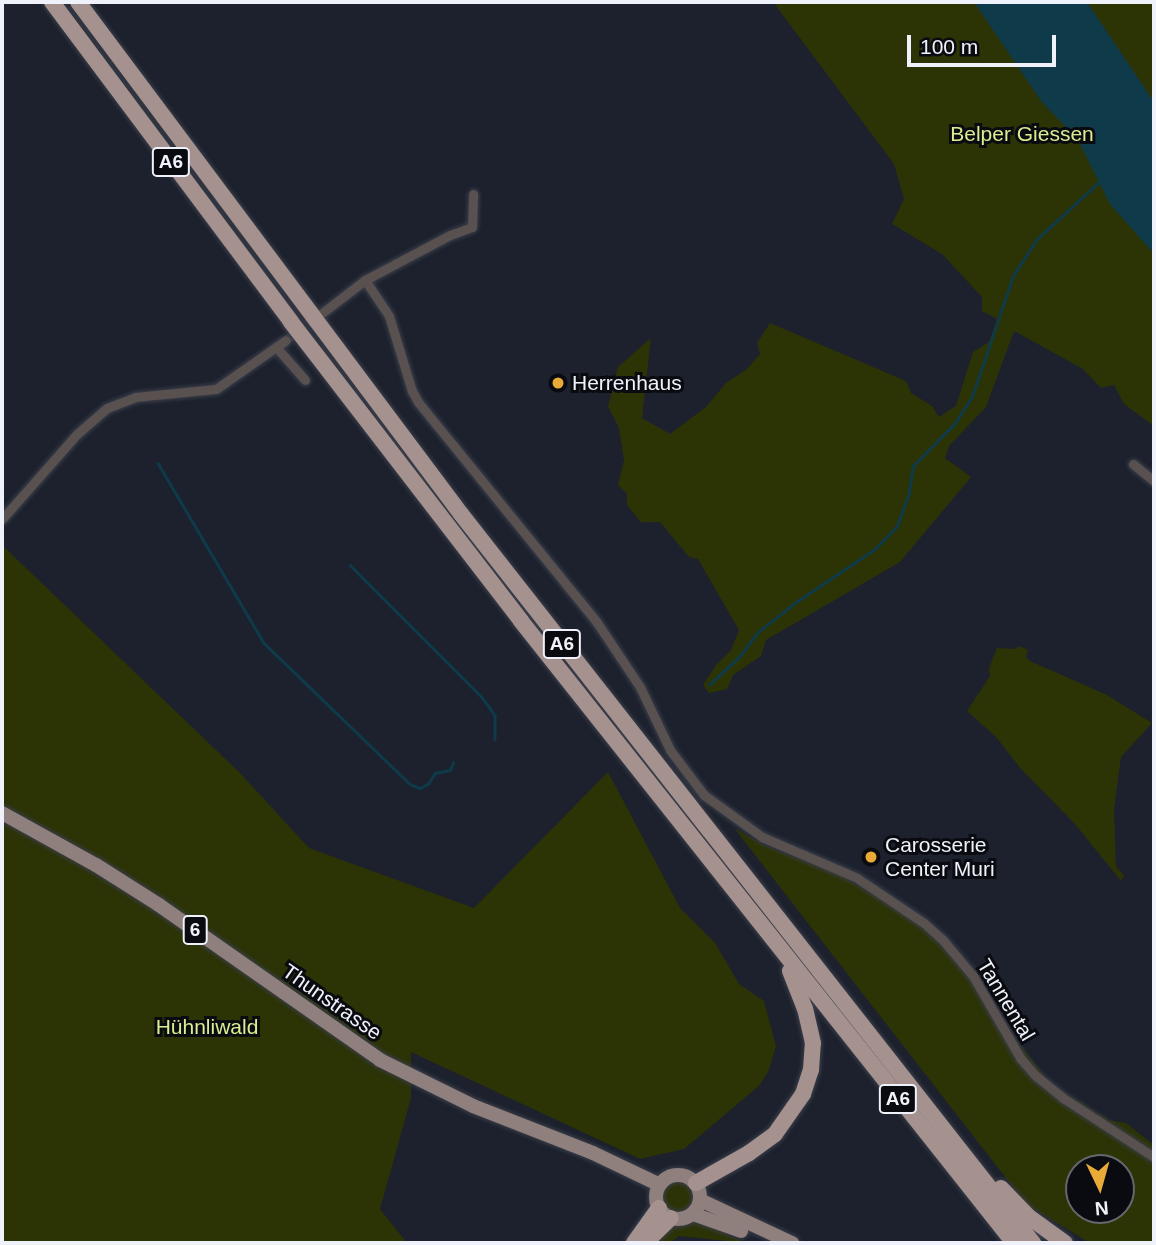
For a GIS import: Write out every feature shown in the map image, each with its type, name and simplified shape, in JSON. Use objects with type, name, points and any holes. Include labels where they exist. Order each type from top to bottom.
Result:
[{"type":"highway","name":"A6","points":[[52,2],[389,450],[783,954],[1014,1243]]},
{"type":"highway","name":"A6","points":[[78,2],[437,482],[1033,1243]]},
{"type":"highway","points":[[696,1183],[749,1153],[775,1133],[803,1094],[812,1059],[810,1027],[783,954]]},
{"type":"highway","points":[[945,1133],[975,1158],[1019,1207],[1065,1243]]},
{"type":"highway","points":[[634,1243],[665,1213]]},
{"type":"highway","points":[[645,1243],[665,1213]]},
{"type":"main road","name":"Thunstrasse","points":[[2,813],[148,898],[380,1060],[473,1106],[593,1153],[660,1185]]},
{"type":"main road","points":[[677,1175],[696,1183],[700,1200],[693,1214],[683,1219],[665,1213],[656,1197],[660,1185],[677,1175]]},
{"type":"main road","points":[[700,1200],[792,1243]]},
{"type":"main road","points":[[693,1214],[768,1243]]},
{"type":"street","points":[[322,313],[365,280],[450,234],[472,227],[473,194]]},
{"type":"street","name":"Tannental","points":[[365,280],[393,324],[407,376],[418,402],[602,629],[640,687],[670,750],[710,800],[769,841],[856,878],[906,910],[942,939],[972,976],[1021,1059],[1036,1076],[1063,1098],[1154,1157]]},
{"type":"street","points":[[2,519],[77,434],[107,408],[135,397],[216,389],[286,340]]},
{"type":"street","points":[[276,347],[304,380]]},
{"type":"street","points":[[1133,464],[1154,481]]},
{"type":"green space","name":"Belper Giessen","points":[[773,2],[1154,2],[1154,426],[1124,404],[1114,385],[1101,388],[1083,369],[1014,331],[986,407],[949,446],[945,458],[971,477],[900,562],[766,640],[761,656],[733,675],[727,689],[709,693],[703,685],[716,665],[731,650],[739,630],[698,559],[689,557],[660,522],[641,522],[627,505],[627,494],[618,485],[624,460],[619,428],[608,406],[618,367],[651,338],[642,418],[670,434],[706,407],[726,383],[747,369],[760,354],[757,343],[770,323],[906,381],[911,393],[932,406],[939,417],[956,406],[973,352],[989,342],[997,319],[982,311],[982,297],[942,254],[892,224],[904,199],[894,164]]},
{"type":"green space","name":"Hühnliwald","points":[[2,545],[239,772],[309,848],[474,908],[608,772],[680,908],[715,943],[739,984],[764,1001],[776,1046],[768,1072],[759,1086],[684,1149],[640,1159],[411,1052],[411,1098],[380,1209],[407,1243],[2,1243]]},
{"type":"green space","points":[[1019,646],[1028,650],[1026,657],[1030,661],[1107,695],[1152,723],[1121,757],[1114,809],[1116,866],[1124,876],[1121,881],[1075,824],[1021,769],[996,737],[967,711],[990,676],[989,668],[997,648],[1014,649]]},
{"type":"green space","points":[[734,828],[766,846],[844,877],[907,915],[944,946],[1050,1083],[1109,1120],[1126,1123],[1154,1145],[1154,1243],[1090,1243],[1027,1205]]},
{"type":"green space","points":[[678,1181],[689,1186],[694,1197],[689,1208],[678,1213],[667,1208],[662,1197],[667,1186]]},
{"type":"green space","points":[[694,1219],[720,1227],[725,1234],[747,1243],[679,1236],[670,1243],[654,1243],[674,1224]]},
{"type":"water","points":[[974,2],[1087,2],[1154,102],[1154,254],[1110,204],[1078,140],[1041,101]]},
{"type":"waterway","points":[[709,685],[739,657],[758,632],[796,602],[875,549],[897,526],[909,493],[913,466],[955,423],[972,397],[1013,276],[1036,240],[1099,182]]},
{"type":"waterway","points":[[158,463],[264,643],[410,784],[420,788],[428,784],[435,773],[450,770],[453,763]]},
{"type":"waterway","points":[[350,565],[481,696],[495,715],[495,739]]},
{"type":"tunnel","points":[[286,340],[318,316]]},
{"type":"place","name":"Herrenhaus","points":[[558,383]]},
{"type":"place","name":"Carosserie Center Muri","points":[[871,857]]}]
